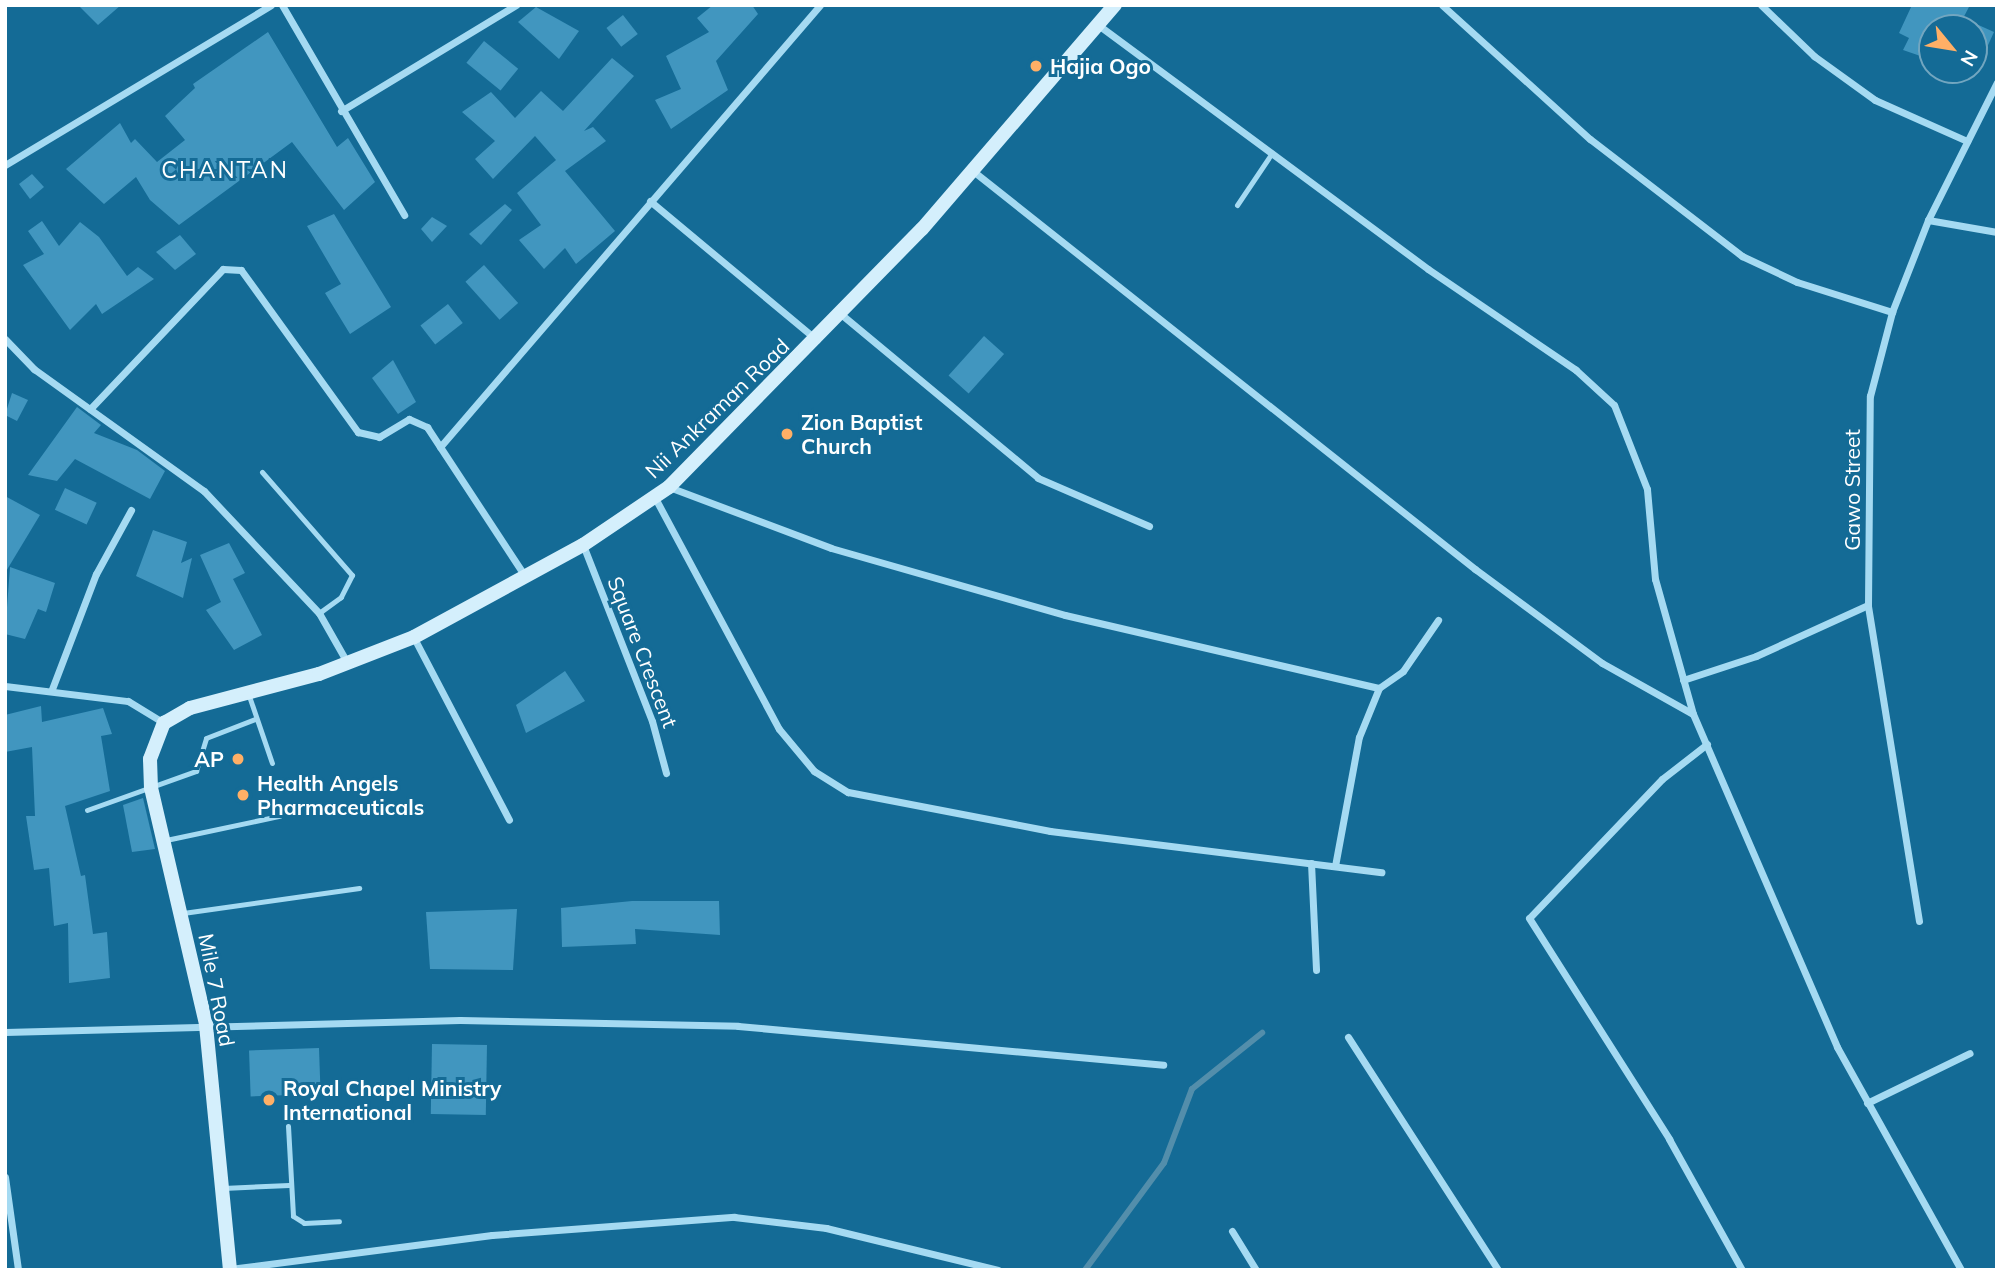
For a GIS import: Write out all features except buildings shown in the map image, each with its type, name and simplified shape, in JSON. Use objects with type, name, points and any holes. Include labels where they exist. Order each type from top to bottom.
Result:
[{"type":"street","points":[[5,165],[271,5]]},
{"type":"street","points":[[282,5],[341,111],[404,215]]},
{"type":"street","points":[[341,111],[516,5]]},
{"type":"street","points":[[440,447],[820,5]]},
{"type":"street","name":"Nii Ankraman Road","points":[[163,723],[190,708],[349,664],[414,637],[583,545],[669,487],[818,341],[973,171],[1115,5]]},
{"type":"street","points":[[1442,5],[1590,138],[1742,256],[1797,282],[1892,312]]},
{"type":"street","points":[[1761,5],[1814,56],[1875,100],[1967,141]]},
{"type":"street","points":[[1098,25],[1576,370],[1614,405],[1647,489],[1655,579],[1693,714],[1795,958],[1867,1103],[1961,1270]]},
{"type":"street","name":"Gawo Street","points":[[1919,921],[1868,605],[1870,396],[1892,312],[1928,220],[1997,82]]},
{"type":"street","points":[[973,171],[1475,569],[1602,663],[1693,714]]},
{"type":"street","points":[[650,201],[818,341]]},
{"type":"street","points":[[1928,220],[1997,232]]},
{"type":"street","points":[[90,409],[223,269],[233,267],[241,270],[358,432],[379,437],[419,419],[525,576]]},
{"type":"street","points":[[842,315],[1038,478],[1149,526]]},
{"type":"street","points":[[6,341],[34,369],[204,491],[319,613],[349,664]]},
{"type":"street","points":[[669,487],[831,548],[1026,604],[1379,688]]},
{"type":"street","points":[[654,496],[779,729],[814,771],[848,792],[1050,831],[1381,872]]},
{"type":"street","points":[[52,689],[96,574],[131,510]]},
{"type":"street","name":"Square Crescent","points":[[583,545],[652,721],[666,773]]},
{"type":"street","points":[[1683,680],[1747,660],[1868,605]]},
{"type":"street","points":[[1335,866],[1359,737],[1379,688],[1403,671],[1438,620]]},
{"type":"street","points":[[414,637],[509,820]]},
{"type":"street","points":[[5,686],[52,689],[128,701],[163,723]]},
{"type":"street","name":"Mile 7 Road","points":[[163,723],[150,759],[150,788],[206,1024],[230,1270]]},
{"type":"street","points":[[1707,744],[1662,779],[1529,918],[1669,1139],[1742,1270]]},
{"type":"street","points":[[1311,863],[1316,970]]},
{"type":"street","points":[[5,1032],[206,1024],[460,1020],[738,1026],[1163,1065]]},
{"type":"street","points":[[1348,1037],[1498,1270]]},
{"type":"street","points":[[1867,1103],[1970,1053]]},
{"type":"street","points":[[5,1177],[18,1270]]},
{"type":"street","points":[[230,1270],[505,1234],[734,1217],[826,1228],[998,1270]]},
{"type":"street","points":[[1232,1231],[1256,1270]]},
{"type":"lane","points":[[1237,205],[1272,153]]},
{"type":"lane","points":[[262,472],[352,575],[341,597],[319,613]]},
{"type":"lane","points":[[248,693],[271,763]]},
{"type":"lane","points":[[87,810],[200,768],[203,744],[211,734],[255,719]]},
{"type":"lane","points":[[163,840],[279,816]]},
{"type":"lane","points":[[180,914],[359,888]]},
{"type":"lane","points":[[288,1126],[289,1185],[293,1216],[304,1223],[339,1221]]},
{"type":"lane","points":[[222,1188],[289,1185]]},
{"type":"waterway","points":[[1085,1270],[1164,1163],[1192,1089],[1262,1033]]},
{"type":"place","name":"Hajia Ogo","points":[[1036,66]]},
{"type":"place","name":"Zion Baptist Church","points":[[787,434]]},
{"type":"place","name":"AP","points":[[238,759]]},
{"type":"place","name":"Health Angels Pharmaceuticals","points":[[243,795]]},
{"type":"place","name":"Royal Chapel Ministry International","points":[[269,1100]]},
{"type":"district","name":"CHANTAN","points":[[225,170]]}]
